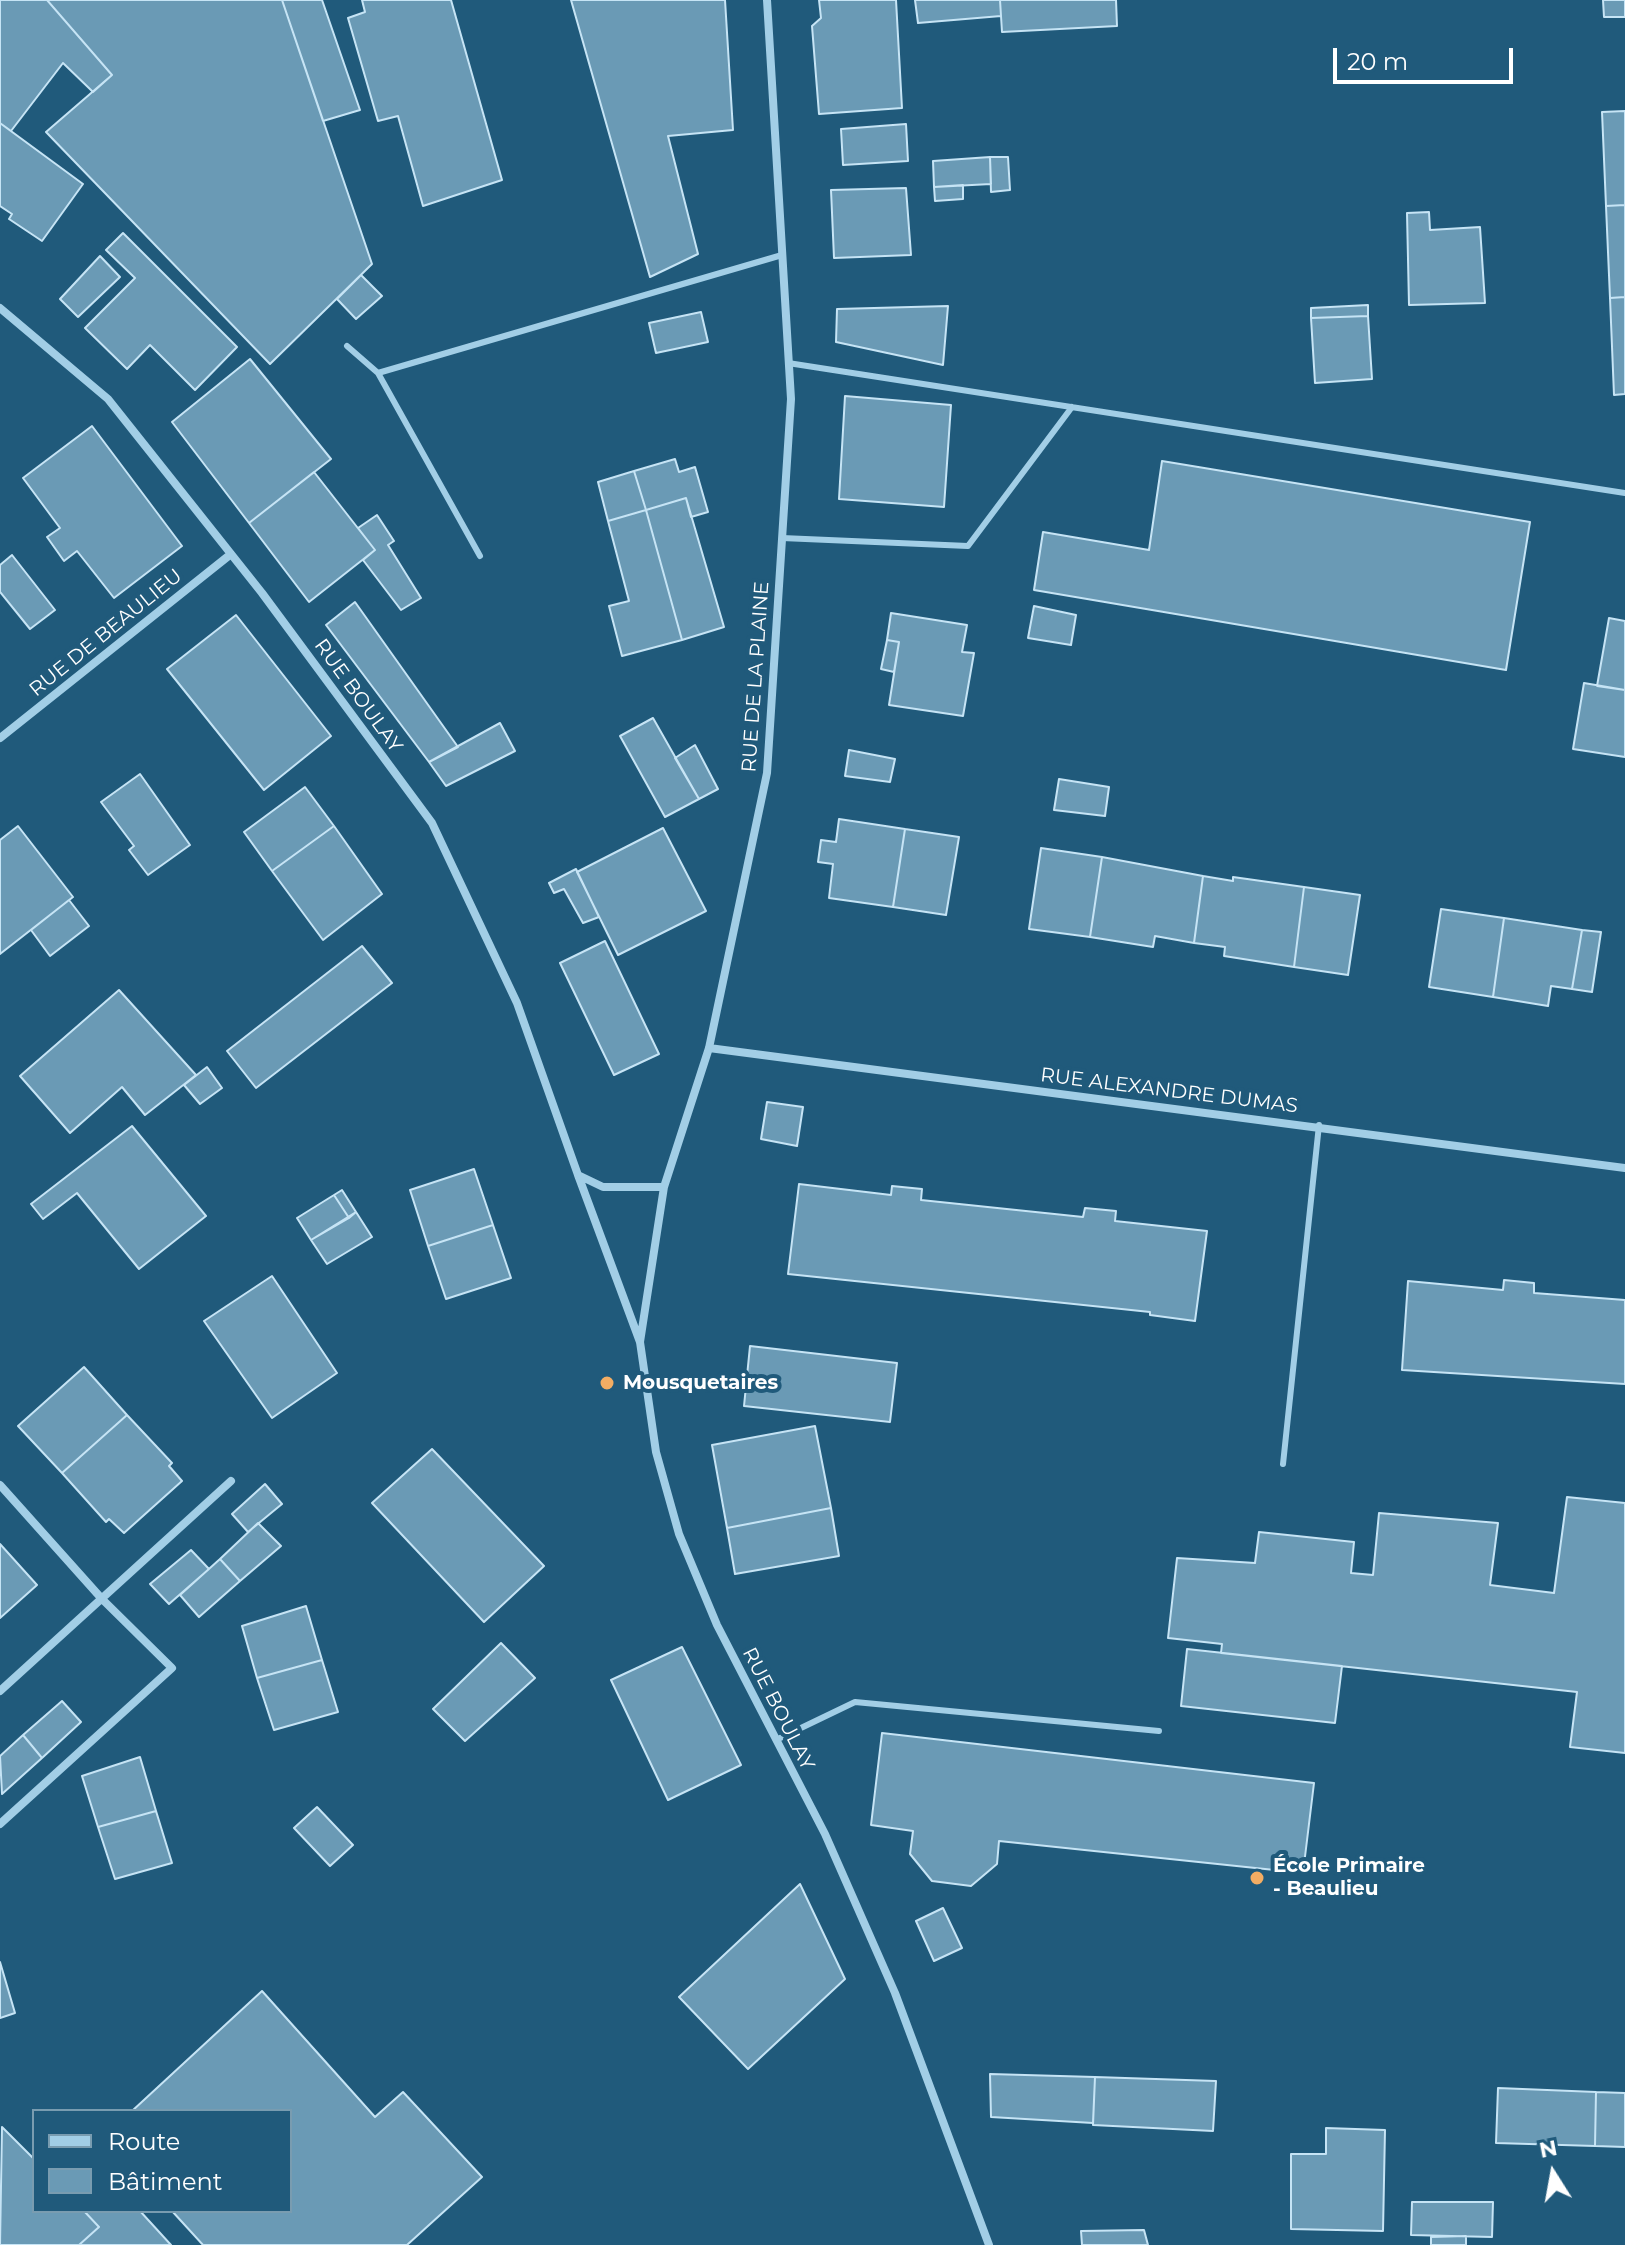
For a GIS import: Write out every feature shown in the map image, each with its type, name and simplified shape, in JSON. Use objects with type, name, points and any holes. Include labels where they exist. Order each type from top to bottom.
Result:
[{"type":"street","name":"RUE DE LA PLAINE","points":[[640,1342],[664,1187],[709,1048],[767,773],[791,399],[767,0]]},
{"type":"street","name":"RUE BOULAY","points":[[0,308],[108,399],[231,554],[432,823],[517,1003],[640,1342],[656,1452],[679,1534],[717,1625],[825,1834],[895,1993],[989,2245]]},
{"type":"street","name":"RUE DE BEAULIEU","points":[[0,738],[231,554]]},
{"type":"street","name":"RUE ALEXANDRE DUMAS","points":[[709,1048],[1319,1125],[1625,1168]]},
{"type":"street","points":[[578,1175],[603,1187],[664,1187]]},
{"type":"street","points":[[0,1691],[231,1481]]},
{"type":"street","points":[[0,1485],[102,1599],[172,1668],[0,1824]]},
{"type":"lane","points":[[378,373],[782,255]]},
{"type":"lane","points":[[347,346],[378,373],[480,556]]},
{"type":"lane","points":[[788,363],[1625,493]]},
{"type":"lane","points":[[782,538],[968,546],[1072,407]]},
{"type":"lane","points":[[1283,1464],[1319,1125]]},
{"type":"lane","points":[[776,1740],[855,1702],[1159,1731]]},
{"type":"building","points":[[0,0],[47,0],[112,75],[93,92],[63,63],[11,131],[0,123]]},
{"type":"building","points":[[47,0],[282,0],[372,264],[270,364],[46,132],[112,75]]},
{"type":"building","points":[[282,0],[322,0],[360,110],[323,121]]},
{"type":"building","points":[[362,0],[451,0],[502,180],[423,206],[398,116],[378,121],[348,18],[365,12]]},
{"type":"building","points":[[571,0],[725,0],[733,130],[668,136],[698,254],[650,277]]},
{"type":"building","points":[[819,0],[896,0],[902,108],[819,114],[812,26],[821,18]]},
{"type":"building","points":[[915,0],[1000,0],[1001,16],[918,23]]},
{"type":"building","points":[[1000,0],[1116,0],[1117,26],[1002,32]]},
{"type":"building","points":[[1603,0],[1625,0],[1625,17],[1604,17]]},
{"type":"building","points":[[1625,111],[1625,205],[1606,206],[1602,112]]},
{"type":"building","points":[[0,123],[83,184],[42,241],[9,219],[12,214],[0,206]]},
{"type":"building","points":[[906,124],[908,161],[843,165],[841,129]]},
{"type":"building","points":[[990,157],[991,184],[934,187],[933,161]]},
{"type":"building","points":[[990,157],[1008,157],[1010,190],[991,192]]},
{"type":"building","points":[[963,185],[963,199],[935,201],[934,187]]},
{"type":"building","points":[[906,188],[911,255],[834,258],[831,190]]},
{"type":"building","points":[[1625,205],[1625,297],[1610,298],[1606,206]]},
{"type":"building","points":[[1429,212],[1430,230],[1480,227],[1485,303],[1409,305],[1407,213]]},
{"type":"building","points":[[123,233],[237,347],[195,390],[150,345],[127,369],[85,328],[135,278],[106,250]]},
{"type":"building","points":[[100,256],[120,277],[78,317],[60,299]]},
{"type":"building","points":[[361,275],[382,296],[356,319],[337,299]]},
{"type":"building","points":[[1625,297],[1625,394],[1614,395],[1610,298]]},
{"type":"building","points":[[1368,305],[1368,316],[1311,318],[1311,308]]},
{"type":"building","points":[[948,306],[943,365],[836,342],[837,309]]},
{"type":"building","points":[[701,312],[708,342],[656,353],[649,323]]},
{"type":"building","points":[[1368,316],[1372,379],[1315,383],[1311,318]]},
{"type":"building","points":[[250,359],[331,459],[249,523],[172,422]]},
{"type":"building","points":[[845,396],[951,405],[944,507],[839,499]]},
{"type":"building","points":[[92,426],[182,546],[114,598],[77,551],[64,561],[47,537],[60,528],[23,478]]},
{"type":"building","points":[[675,459],[679,472],[695,467],[708,512],[691,517],[686,498],[646,510],[634,471]]},
{"type":"building","points":[[1162,461],[1530,522],[1506,670],[1034,590],[1043,532],[1149,550]]},
{"type":"building","points":[[634,471],[646,510],[608,521],[598,482]]},
{"type":"building","points":[[314,472],[375,550],[309,602],[249,523]]},
{"type":"building","points":[[686,498],[724,627],[682,640],[646,510]]},
{"type":"building","points":[[646,510],[682,640],[622,656],[609,606],[629,601],[608,521]]},
{"type":"building","points":[[377,515],[394,541],[388,545],[421,598],[401,610],[363,560],[375,550],[358,528]]},
{"type":"building","points":[[12,555],[55,610],[30,629],[0,592],[0,565]]},
{"type":"building","points":[[355,602],[458,747],[429,762],[326,625]]},
{"type":"building","points":[[1034,606],[1076,615],[1071,645],[1028,638]]},
{"type":"building","points":[[891,613],[967,625],[962,652],[974,653],[963,716],[889,705],[899,642],[887,640]]},
{"type":"building","points":[[236,615],[331,736],[264,790],[167,669]]},
{"type":"building","points":[[1609,618],[1625,621],[1625,690],[1597,686]]},
{"type":"building","points":[[887,640],[899,642],[894,672],[881,669]]},
{"type":"building","points":[[1584,683],[1625,690],[1625,757],[1573,749]]},
{"type":"building","points":[[653,718],[699,799],[665,817],[620,736]]},
{"type":"building","points":[[500,723],[515,751],[446,786],[429,762]]},
{"type":"building","points":[[695,745],[718,789],[699,799],[675,758]]},
{"type":"building","points":[[849,750],[895,759],[890,782],[845,776]]},
{"type":"building","points":[[140,774],[190,845],[148,875],[129,850],[134,846],[101,802]]},
{"type":"building","points":[[1059,779],[1109,787],[1105,816],[1054,810]]},
{"type":"building","points":[[305,787],[334,826],[272,871],[244,832]]},
{"type":"building","points":[[839,819],[905,829],[893,907],[829,898],[833,864],[818,862],[821,840],[836,842]]},
{"type":"building","points":[[18,826],[73,897],[0,954],[0,840]]},
{"type":"building","points":[[334,826],[382,894],[323,940],[272,871]]},
{"type":"building","points":[[663,828],[706,911],[618,955],[577,872]]},
{"type":"building","points":[[905,829],[959,837],[946,915],[893,907]]},
{"type":"building","points":[[1041,848],[1102,857],[1090,937],[1029,929]]},
{"type":"building","points":[[1102,857],[1203,876],[1194,943],[1155,936],[1153,947],[1090,937]]},
{"type":"building","points":[[576,869],[599,917],[583,923],[564,889],[554,893],[549,883]]},
{"type":"building","points":[[1203,876],[1304,887],[1294,967],[1224,956],[1225,947],[1194,943]]},
{"type":"building","points":[[1304,887],[1360,895],[1348,975],[1294,967]]},
{"type":"building","points":[[69,900],[89,926],[50,956],[31,930]]},
{"type":"building","points":[[1441,909],[1504,918],[1493,997],[1429,987]]},
{"type":"building","points":[[1504,918],[1582,930],[1572,989],[1551,986],[1548,1006],[1493,997]]},
{"type":"building","points":[[1582,930],[1601,932],[1592,992],[1572,989]]},
{"type":"building","points":[[605,941],[659,1054],[614,1075],[560,963]]},
{"type":"building","points":[[362,946],[392,983],[256,1088],[227,1051]]},
{"type":"building","points":[[119,990],[196,1075],[145,1115],[122,1087],[70,1133],[20,1076]]},
{"type":"building","points":[[207,1067],[222,1088],[200,1104],[184,1085]]},
{"type":"building","points":[[767,1102],[803,1107],[797,1146],[761,1139]]},
{"type":"building","points":[[132,1126],[206,1216],[139,1269],[77,1193],[43,1219],[31,1204]]},
{"type":"building","points":[[474,1169],[493,1225],[428,1246],[410,1190]]},
{"type":"building","points":[[799,1184],[891,1195],[892,1186],[922,1189],[921,1200],[1083,1217],[1085,1208],[1116,1211],[1115,1221],[1207,1231],[1195,1321],[1150,1315],[1150,1312],[788,1274]]},
{"type":"building","points":[[342,1190],[356,1212],[349,1218],[334,1195]]},
{"type":"building","points":[[334,1195],[349,1218],[311,1240],[297,1218]]},
{"type":"building","points":[[356,1212],[372,1237],[327,1264],[311,1240]]},
{"type":"building","points":[[493,1225],[511,1278],[446,1299],[428,1246]]},
{"type":"building","points":[[272,1276],[337,1373],[272,1418],[204,1321]]},
{"type":"building","points":[[1504,1280],[1534,1283],[1534,1293],[1625,1300],[1625,1384],[1402,1370],[1408,1281],[1503,1290]]},
{"type":"building","points":[[750,1346],[897,1363],[890,1422],[744,1406]]},
{"type":"building","points":[[84,1367],[127,1415],[62,1473],[18,1426]]},
{"type":"building","points":[[127,1415],[172,1463],[169,1466],[182,1481],[124,1533],[109,1519],[106,1522],[62,1473]]},
{"type":"building","points":[[815,1426],[831,1508],[727,1528],[712,1445]]},
{"type":"building","points":[[432,1449],[544,1566],[484,1622],[372,1503]]},
{"type":"building","points":[[265,1484],[282,1504],[248,1532],[232,1514]]},
{"type":"building","points":[[1567,1497],[1625,1503],[1625,1753],[1570,1747],[1577,1692],[1221,1653],[1222,1644],[1168,1638],[1177,1558],[1255,1563],[1259,1532],[1354,1542],[1351,1573],[1373,1575],[1379,1513],[1498,1523],[1490,1585],[1554,1593]]},
{"type":"building","points":[[831,1508],[839,1556],[735,1574],[727,1528]]},
{"type":"building","points":[[258,1523],[281,1546],[240,1581],[220,1559]]},
{"type":"building","points":[[0,1544],[37,1585],[0,1618]]},
{"type":"building","points":[[191,1550],[209,1569],[169,1604],[150,1584]]},
{"type":"building","points":[[220,1559],[240,1581],[199,1617],[180,1595]]},
{"type":"building","points":[[306,1606],[322,1660],[257,1678],[242,1626]]},
{"type":"building","points":[[501,1643],[535,1678],[465,1741],[433,1709]]},
{"type":"building","points":[[682,1647],[741,1765],[668,1800],[611,1680]]},
{"type":"building","points":[[1187,1649],[1342,1666],[1335,1723],[1181,1706]]},
{"type":"building","points":[[322,1660],[338,1712],[274,1730],[257,1678]]},
{"type":"building","points":[[62,1701],[81,1722],[42,1758],[23,1735]]},
{"type":"building","points":[[882,1733],[1314,1783],[1303,1873],[999,1841],[997,1864],[971,1886],[932,1881],[910,1854],[913,1831],[871,1825]]},
{"type":"building","points":[[23,1735],[42,1758],[2,1794],[0,1756]]},
{"type":"building","points":[[140,1757],[156,1811],[98,1827],[82,1776]]},
{"type":"building","points":[[317,1807],[353,1845],[330,1866],[294,1828]]},
{"type":"building","points":[[156,1811],[172,1863],[115,1879],[98,1827]]},
{"type":"building","points":[[800,1884],[845,1979],[748,2069],[679,1997]]},
{"type":"building","points":[[943,1908],[962,1948],[934,1961],[916,1921]]},
{"type":"building","points":[[0,1962],[15,2013],[0,2018]]},
{"type":"building","points":[[262,1991],[375,2117],[403,2092],[482,2177],[407,2245],[203,2245],[174,2213],[292,2213],[292,2109],[134,2109]]},
{"type":"building","points":[[990,2074],[1095,2077],[1093,2123],[991,2117]]},
{"type":"building","points":[[1095,2077],[1216,2081],[1213,2131],[1093,2125]]},
{"type":"building","points":[[1498,2088],[1596,2092],[1595,2146],[1496,2143]]},
{"type":"building","points":[[1596,2092],[1625,2093],[1625,2147],[1595,2146]]},
{"type":"building","points":[[2,2127],[32,2157],[32,2213],[86,2213],[99,2227],[79,2245],[0,2245]]},
{"type":"building","points":[[1326,2128],[1385,2130],[1383,2231],[1291,2229],[1291,2154],[1326,2154]]},
{"type":"building","points":[[1412,2202],[1493,2202],[1492,2237],[1411,2235]]},
{"type":"building","points":[[86,2213],[142,2213],[171,2245],[79,2245],[99,2227]]},
{"type":"building","points":[[1144,2230],[1148,2245],[1082,2245],[1081,2231]]},
{"type":"building","points":[[1466,2236],[1466,2245],[1431,2245],[1431,2237]]},
{"type":"place","name":"Mousquetaires","points":[[607,1383]]},
{"type":"place","name":"École Primaire - Beaulieu","points":[[1257,1878]]}]
